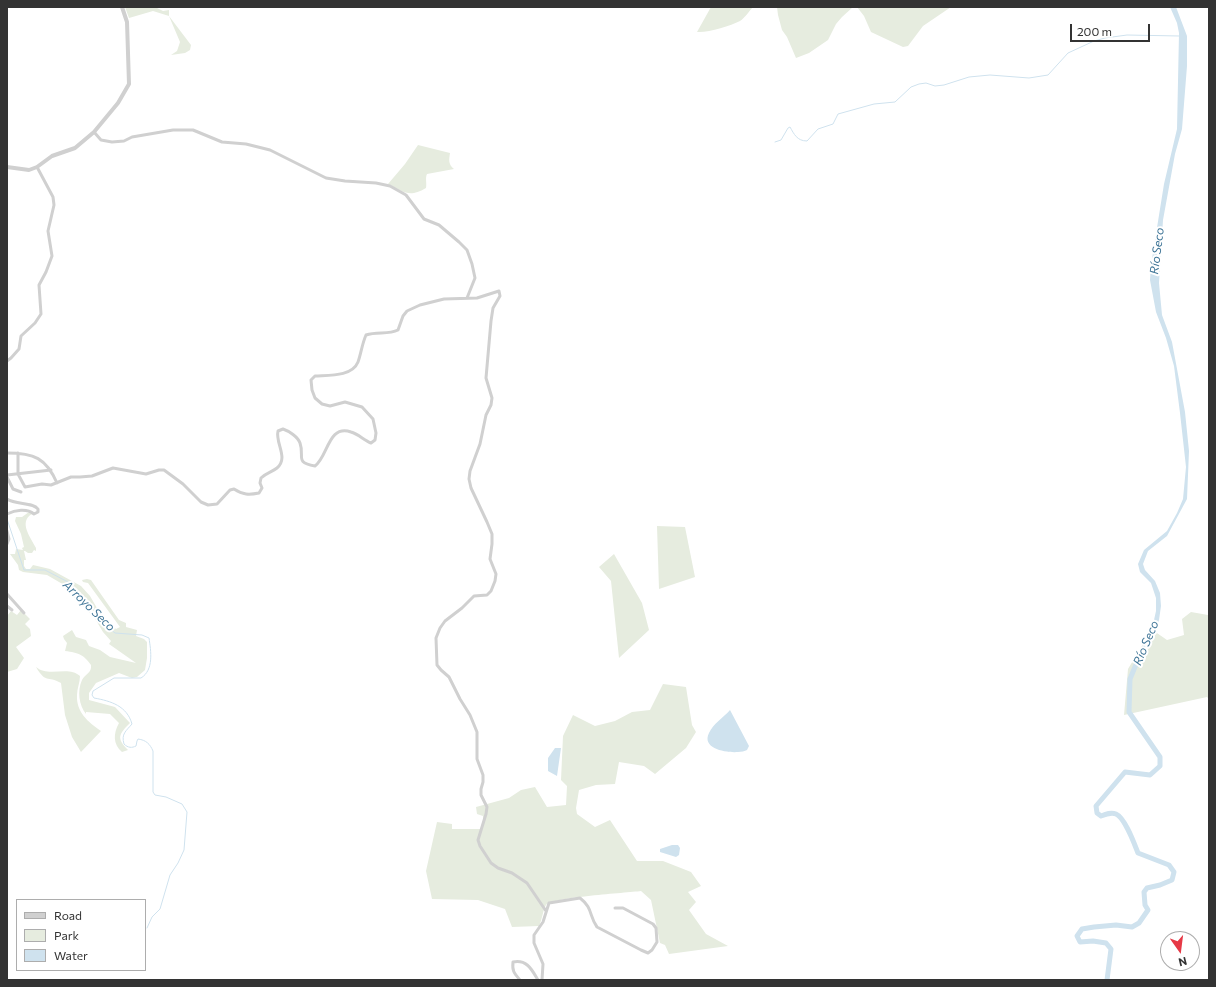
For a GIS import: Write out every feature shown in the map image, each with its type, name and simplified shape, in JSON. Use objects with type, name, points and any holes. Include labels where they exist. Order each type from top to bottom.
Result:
[{"type":"street","points":[[7,167],[29,170],[37,167],[52,156],[75,148],[94,132],[118,103],[129,84],[127,22],[122,7]]},
{"type":"street","points":[[94,132],[101,140],[112,142],[124,141],[132,137],[173,130],[193,130],[222,142],[246,144],[270,150],[326,178],[345,182],[376,183],[390,186],[406,195],[424,219],[439,225],[467,250],[475,278],[467,298]]},
{"type":"street","points":[[7,361],[19,349],[21,336],[35,323],[41,314],[39,285],[52,256],[48,232],[54,205],[53,197],[37,167]]},
{"type":"street","points":[[18,453],[18,474],[25,487],[57,483],[71,477],[92,476],[113,468],[146,474],[164,470],[183,484],[201,502],[208,505],[216,504],[230,490],[234,489],[242,494],[251,495],[259,493],[262,488],[261,478],[279,467],[282,460],[282,452],[277,435],[278,431],[283,428],[297,438],[300,443],[302,460],[306,464],[315,466],[320,462],[333,436],[341,432],[350,432],[371,443],[376,440],[373,419],[362,407],[345,402],[330,406],[322,404],[316,398],[312,390],[311,380],[314,376],[339,374],[353,370],[358,364],[366,335],[372,333],[392,333],[398,330],[403,316],[407,311],[420,305],[444,299],[477,298],[499,291],[500,296],[493,308],[491,321],[486,378],[492,398],[486,415],[480,444],[470,471],[469,479],[471,488],[492,534],[490,558],[496,574],[495,581],[491,591],[487,594],[474,596],[462,608],[445,621],[440,628],[436,638],[437,665],[449,677],[470,715],[477,732],[477,759],[483,775],[481,790],[486,807],[486,814],[478,840],[480,846],[491,863],[498,868],[512,873],[527,883],[546,911]]},
{"type":"street","points":[[7,454],[18,453],[36,457],[51,470],[57,483]]},
{"type":"street","points":[[21,492],[13,489],[7,476],[51,470]]},
{"type":"street","points":[[7,499],[16,503],[36,506],[38,507],[38,510],[34,514],[26,510],[7,514]]},
{"type":"street","points":[[7,531],[9,539],[7,544]]},
{"type":"street","points":[[7,594],[24,613]]},
{"type":"street","points":[[7,606],[12,610]]},
{"type":"street","points":[[542,980],[543,964],[534,943],[534,935],[543,922],[549,903],[580,898],[590,909],[593,922],[597,927],[648,953],[652,950],[657,942],[656,928],[653,924],[623,908],[615,908]]},
{"type":"street","points":[[520,980],[513,973],[513,962],[518,961],[532,968],[538,980]]},
{"type":"green space","points":[[125,7],[155,7],[163,11],[169,10],[169,16],[153,11],[129,18]]},
{"type":"green space","points":[[711,7],[753,7],[744,18],[736,23],[713,30],[697,32]]},
{"type":"green space","points":[[777,7],[853,7],[836,24],[828,40],[809,53],[796,58],[787,37],[782,30]]},
{"type":"green space","points":[[857,7],[951,7],[923,26],[908,46],[903,47],[871,32],[864,16]]},
{"type":"green space","points":[[169,16],[191,45],[190,50],[185,53],[171,55],[177,51],[180,42]]},
{"type":"green space","points":[[418,145],[450,153],[450,164],[454,169],[427,174],[426,188],[415,193],[407,193],[388,184],[405,164]]},
{"type":"green space","points":[[29,512],[32,514],[26,521],[26,526],[36,551],[34,550],[32,553],[28,553],[24,551],[26,560],[24,560],[24,566],[26,569],[30,569],[33,565],[50,569],[81,586],[90,596],[101,615],[116,629],[120,627],[88,583],[83,582],[82,580],[91,580],[119,620],[126,623],[126,627],[137,630],[136,636],[147,642],[145,670],[137,677],[132,678],[119,673],[96,683],[89,693],[89,700],[115,707],[130,723],[123,730],[120,736],[124,746],[128,750],[122,752],[117,746],[115,735],[119,723],[110,714],[86,712],[86,714],[80,698],[80,684],[89,672],[91,665],[86,658],[74,652],[65,651],[67,643],[63,636],[72,630],[76,637],[86,640],[89,646],[100,650],[110,657],[136,663],[109,644],[111,641],[103,632],[94,617],[69,592],[71,589],[47,575],[23,572],[19,570],[18,565],[10,554],[15,554],[16,549],[23,550],[22,548],[24,547],[21,534],[15,521],[16,517],[22,517]]},
{"type":"green space","points":[[657,526],[685,527],[695,577],[659,589]]},
{"type":"green space","points":[[614,554],[642,603],[649,630],[619,658],[611,581],[599,567]]},
{"type":"green space","points":[[21,610],[30,619],[25,624],[30,629],[31,636],[16,647],[24,658],[17,669],[7,672],[7,616],[11,611],[17,615]]},
{"type":"green space","points":[[1191,612],[1208,615],[1209,699],[1207,697],[1124,715],[1128,669],[1152,629],[1167,640],[1184,635],[1182,619]]},
{"type":"green space","points":[[36,667],[47,672],[70,672],[80,676],[77,695],[78,707],[87,720],[101,731],[81,752],[72,737],[65,715],[61,683],[42,676]]},
{"type":"green space","points":[[663,684],[686,687],[692,725],[696,732],[686,748],[655,774],[644,766],[619,762],[615,784],[596,785],[579,790],[576,808],[577,814],[595,827],[610,820],[637,861],[663,861],[691,872],[701,886],[688,892],[696,902],[689,910],[706,934],[728,946],[669,954],[665,945],[660,943],[651,900],[641,891],[551,902],[546,905],[539,926],[512,927],[505,909],[478,900],[432,899],[426,871],[437,822],[452,824],[452,829],[483,829],[483,816],[477,814],[476,807],[509,798],[521,790],[535,787],[547,807],[566,805],[567,786],[561,780],[563,736],[573,715],[595,726],[615,721],[632,712],[650,710]]},
{"type":"water","points":[[1170,7],[1176,7],[1187,36],[1187,66],[1182,129],[1175,154],[1163,220],[1159,283],[1162,315],[1172,342],[1185,412],[1189,451],[1187,499],[1167,536],[1148,551],[1143,564],[1145,570],[1155,581],[1160,593],[1161,606],[1156,632],[1152,629],[1156,611],[1156,598],[1151,583],[1140,572],[1138,564],[1144,550],[1167,531],[1177,513],[1183,499],[1186,467],[1174,366],[1166,338],[1156,312],[1150,280],[1164,184],[1177,129],[1179,33],[1177,23]]},
{"type":"water","points":[[730,710],[749,746],[747,750],[740,752],[722,751],[716,749],[709,743],[707,738],[709,733]]},
{"type":"water","points":[[555,748],[561,748],[557,776],[548,771],[548,758]]},
{"type":"water","points":[[672,845],[678,845],[680,848],[679,855],[676,857],[660,852],[660,849]]},
{"type":"waterway","points":[[775,142],[781,140],[790,127],[794,135],[801,140],[807,141],[818,129],[833,124],[838,114],[874,104],[895,102],[911,87],[919,84],[926,83],[935,86],[944,85],[969,77],[990,75],[1029,78],[1048,75],[1068,53],[1094,41],[1127,35],[1179,36]]},
{"type":"waterway","name":"Arroyo Seco","points":[[7,519],[24,570],[45,570],[68,582],[90,604],[102,622],[115,633],[142,635],[149,638],[151,660],[145,675],[141,678],[114,678],[93,691],[92,695],[94,698],[118,705],[126,713],[132,724],[124,735],[124,744],[128,747],[133,747],[136,746],[138,739],[143,740],[151,746],[153,751],[153,792],[155,795],[166,797],[182,804],[187,812],[184,850],[170,875],[160,909],[152,917],[147,928]]},
{"type":"waterway","name":"Río Seco","points":[[1107,980],[1111,949],[1106,943],[1093,941],[1080,942],[1077,936],[1082,929],[1116,925],[1132,927],[1139,923],[1148,910],[1145,905],[1144,892],[1147,888],[1172,880],[1174,872],[1169,865],[1138,853],[1123,820],[1116,814],[1112,813],[1101,816],[1097,813],[1096,806],[1125,772],[1150,775],[1160,766],[1160,757],[1129,712],[1130,679],[1137,662],[1154,631],[1155,625]]}]
